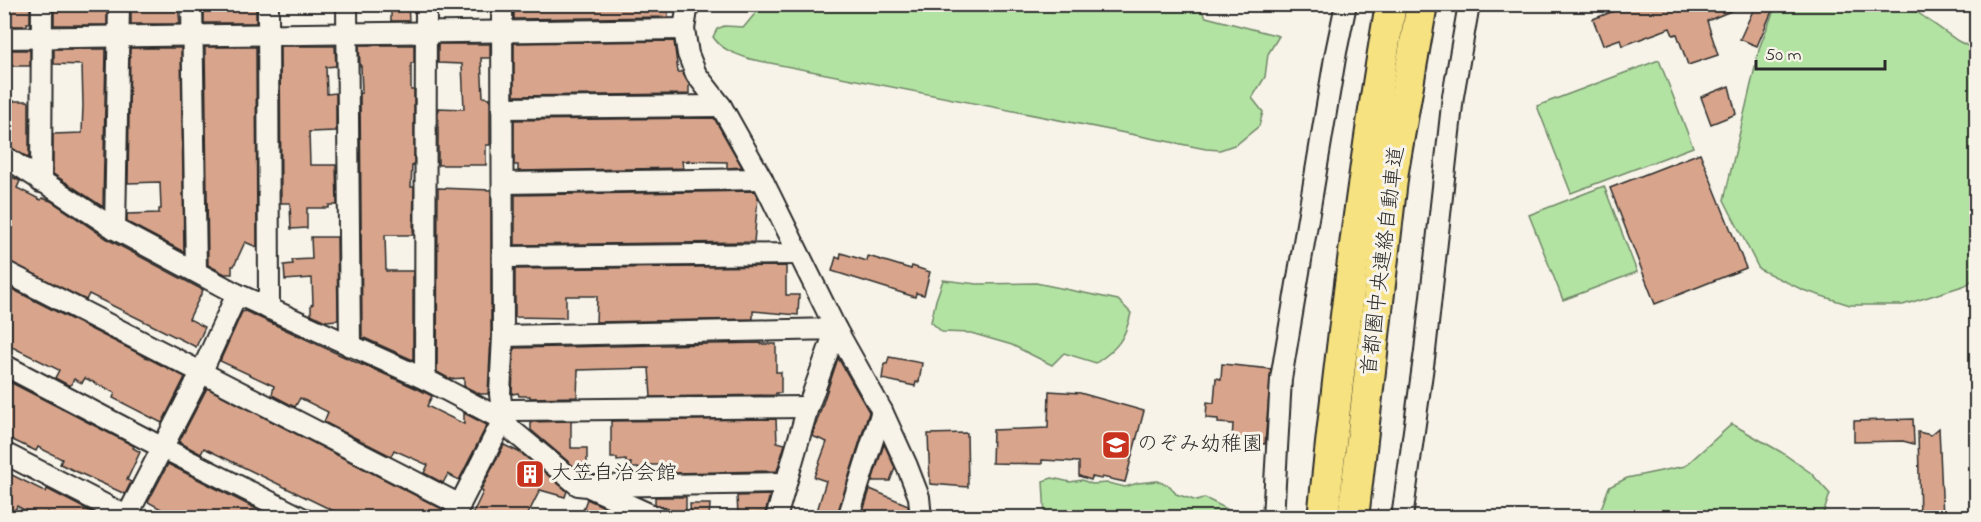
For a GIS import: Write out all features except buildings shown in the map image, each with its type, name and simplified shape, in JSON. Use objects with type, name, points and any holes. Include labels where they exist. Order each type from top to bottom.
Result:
[{"type":"highway","name":"首都圏中央連絡自動車道","points":[[1323,518],[1341,351],[1372,112],[1391,4]]},
{"type":"highway","name":"首都圏中央連絡自動車道","points":[[1353,518],[1393,171],[1422,4]]},
{"type":"street","points":[[41,182],[42,4]]},
{"type":"street","points":[[115,229],[118,4]]},
{"type":"street","points":[[192,4],[196,271]]},
{"type":"street","points":[[268,4],[269,309]]},
{"type":"street","points":[[347,4],[350,346]]},
{"type":"street","points":[[425,379],[426,4]]},
{"type":"street","points":[[502,4],[503,336],[500,394],[502,420]]},
{"type":"street","points":[[688,4],[684,29],[688,54],[696,74],[721,106],[762,179],[836,329],[882,411],[919,497],[921,518]]},
{"type":"street","points":[[1273,518],[1281,379],[1335,52],[1346,4]]},
{"type":"street","points":[[1402,518],[1425,351],[1453,96],[1469,4]]},
{"type":"street","points":[[4,38],[684,29]]},
{"type":"street","points":[[503,108],[721,106]]},
{"type":"street","points":[[4,156],[115,229],[237,294],[425,379],[502,420],[578,485],[786,483]]},
{"type":"street","points":[[502,183],[762,179]]},
{"type":"street","points":[[503,257],[798,254]]},
{"type":"street","points":[[4,271],[202,371],[457,511],[502,420],[512,410],[808,407]]},
{"type":"street","points":[[4,453],[128,517],[202,371],[237,294]]},
{"type":"street","points":[[503,336],[836,329]]},
{"type":"street","points":[[776,518],[808,407],[836,329]]},
{"type":"street","points":[[4,365],[302,518]]},
{"type":"street","points":[[848,518],[882,411]]},
{"type":"street","points":[[587,486],[658,518]]},
{"type":"green space","points":[[763,4],[1119,4],[1126,9],[1138,5],[1197,5],[1206,17],[1279,36],[1268,54],[1265,77],[1252,98],[1263,112],[1259,126],[1237,144],[1220,150],[750,59],[725,48],[713,37],[717,29],[724,26],[744,27]]},
{"type":"green space","points":[[1776,5],[1907,5],[1958,41],[1976,50],[1976,277],[1966,285],[1903,305],[1850,305],[1803,290],[1759,269],[1724,200],[1760,46]]},
{"type":"green space","points":[[1659,60],[1693,147],[1571,193],[1537,106]]},
{"type":"green space","points":[[1604,186],[1637,272],[1563,300],[1529,215]]},
{"type":"green space","points":[[943,280],[977,284],[1036,283],[1118,300],[1131,313],[1120,342],[1096,363],[1064,353],[1052,365],[1012,345],[971,333],[942,332],[931,322]]},
{"type":"green space","points":[[1732,424],[1781,452],[1811,473],[1830,494],[1822,517],[1598,517],[1609,487],[1627,478],[1685,466]]},
{"type":"green space","points":[[1052,478],[1070,482],[1082,480],[1092,484],[1108,483],[1125,487],[1157,481],[1170,486],[1176,494],[1197,501],[1205,498],[1227,509],[1227,517],[1045,517],[1043,481]]},
{"type":"place","name":"のぞみ幼稚園","points":[[1116,445]]},
{"type":"place","name":"大笠自治会館","points":[[530,474]]}]
